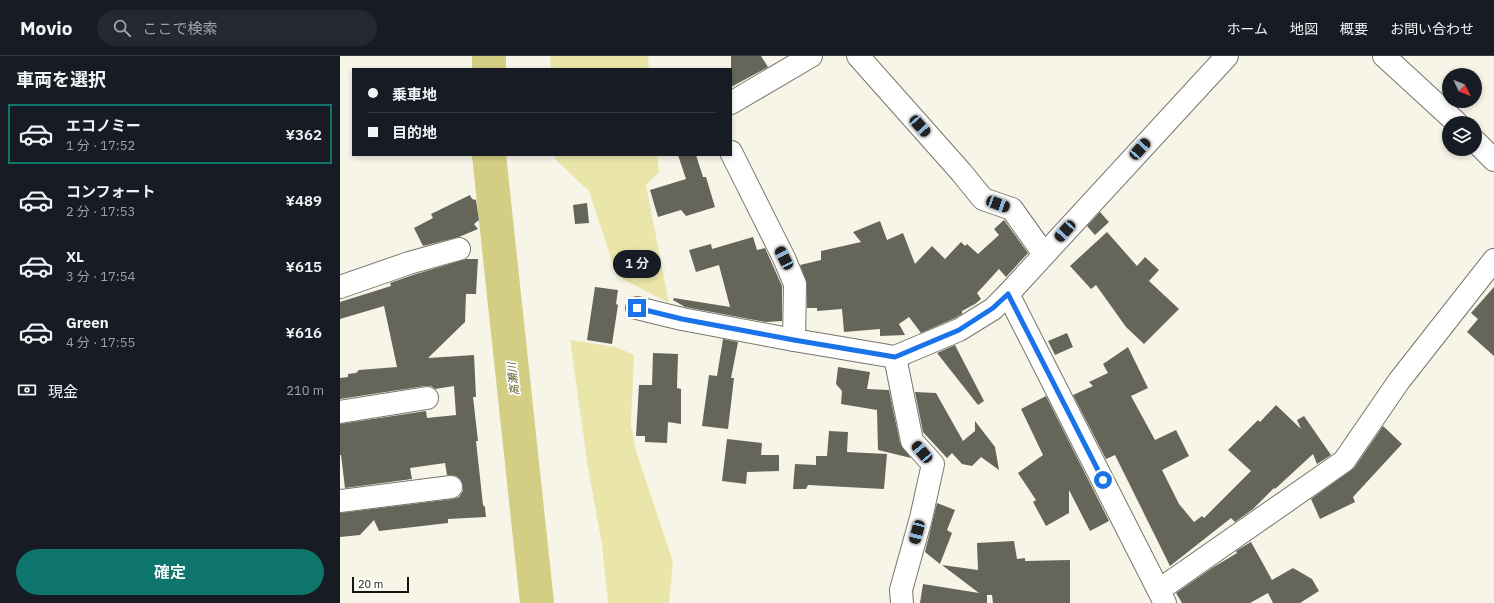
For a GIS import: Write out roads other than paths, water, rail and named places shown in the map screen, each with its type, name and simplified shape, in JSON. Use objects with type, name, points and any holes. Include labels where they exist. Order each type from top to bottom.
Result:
[{"type":"street","points":[[732,102],[811,56]]},
{"type":"street","points":[[858,56],[961,172],[983,199],[1012,209],[1044,254]]},
{"type":"street","points":[[637,308],[682,319],[895,357],[959,330],[993,308],[1008,294],[1227,56]]},
{"type":"street","points":[[1384,56],[1449,116]]},
{"type":"street","points":[[1482,148],[1494,160]]},
{"type":"street","points":[[732,154],[784,258],[795,284],[794,340]]},
{"type":"street","points":[[340,287],[409,263],[459,249]]},
{"type":"street","points":[[1008,294],[1162,597],[1344,461],[1399,381],[1494,260]]},
{"type":"street","points":[[895,357],[912,441],[933,464],[921,518],[901,590],[902,603]]},
{"type":"street","points":[[340,412],[427,398]]},
{"type":"street","points":[[340,501],[451,487]]},
{"type":"waterway","name":"高瀬川","points":[[489,56],[489,68]]},
{"type":"waterway","name":"高瀬川","points":[[489,156],[537,603]]}]
